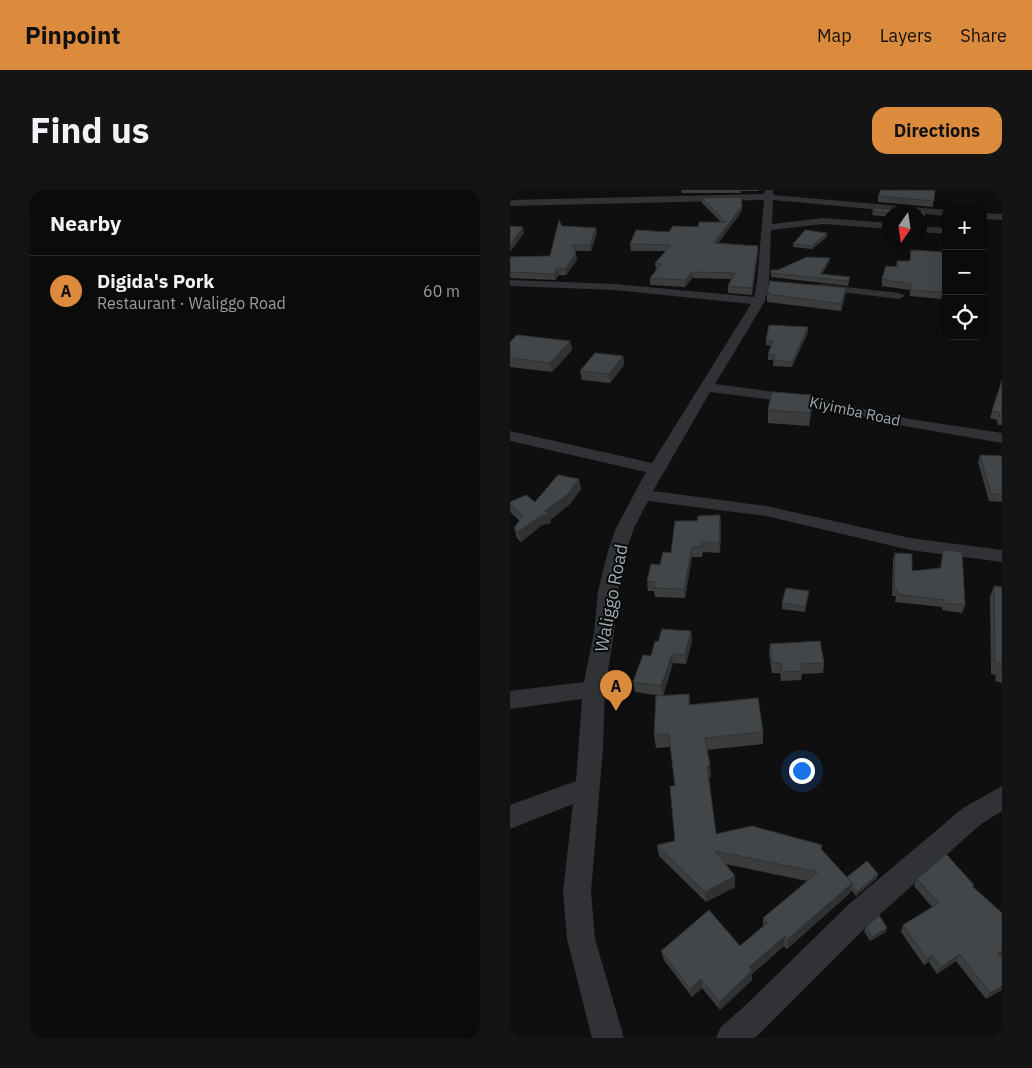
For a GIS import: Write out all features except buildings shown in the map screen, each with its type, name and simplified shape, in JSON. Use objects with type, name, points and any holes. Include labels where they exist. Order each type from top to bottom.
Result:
[{"type":"street","points":[[789,190],[799,190]]},
{"type":"street","points":[[510,203],[769,194],[942,212]]},
{"type":"street","name":"Waliggo Road","points":[[608,1038],[581,939],[577,892],[594,689],[604,633],[608,591],[617,551],[625,528],[656,469],[759,301],[767,282],[769,194]]},
{"type":"street","points":[[987,216],[1002,217]]},
{"type":"street","points":[[768,227],[823,221],[882,225]]},
{"type":"street","points":[[927,230],[942,231]]},
{"type":"street","points":[[510,283],[615,287],[759,301]]},
{"type":"street","points":[[805,285],[899,296]]},
{"type":"street","name":"Kiyimba Road","points":[[706,387],[806,400],[910,423],[1002,438]]},
{"type":"street","points":[[510,436],[656,469]]},
{"type":"street","points":[[642,495],[766,511],[910,544],[1002,556]]},
{"type":"street","points":[[510,700],[594,689]]},
{"type":"street","points":[[510,817],[587,788]]},
{"type":"street","points":[[732,1038],[761,1012],[859,914],[972,816],[1002,797]]},
{"type":"place","name":"Digida's Pork","points":[[616,711]]}]
